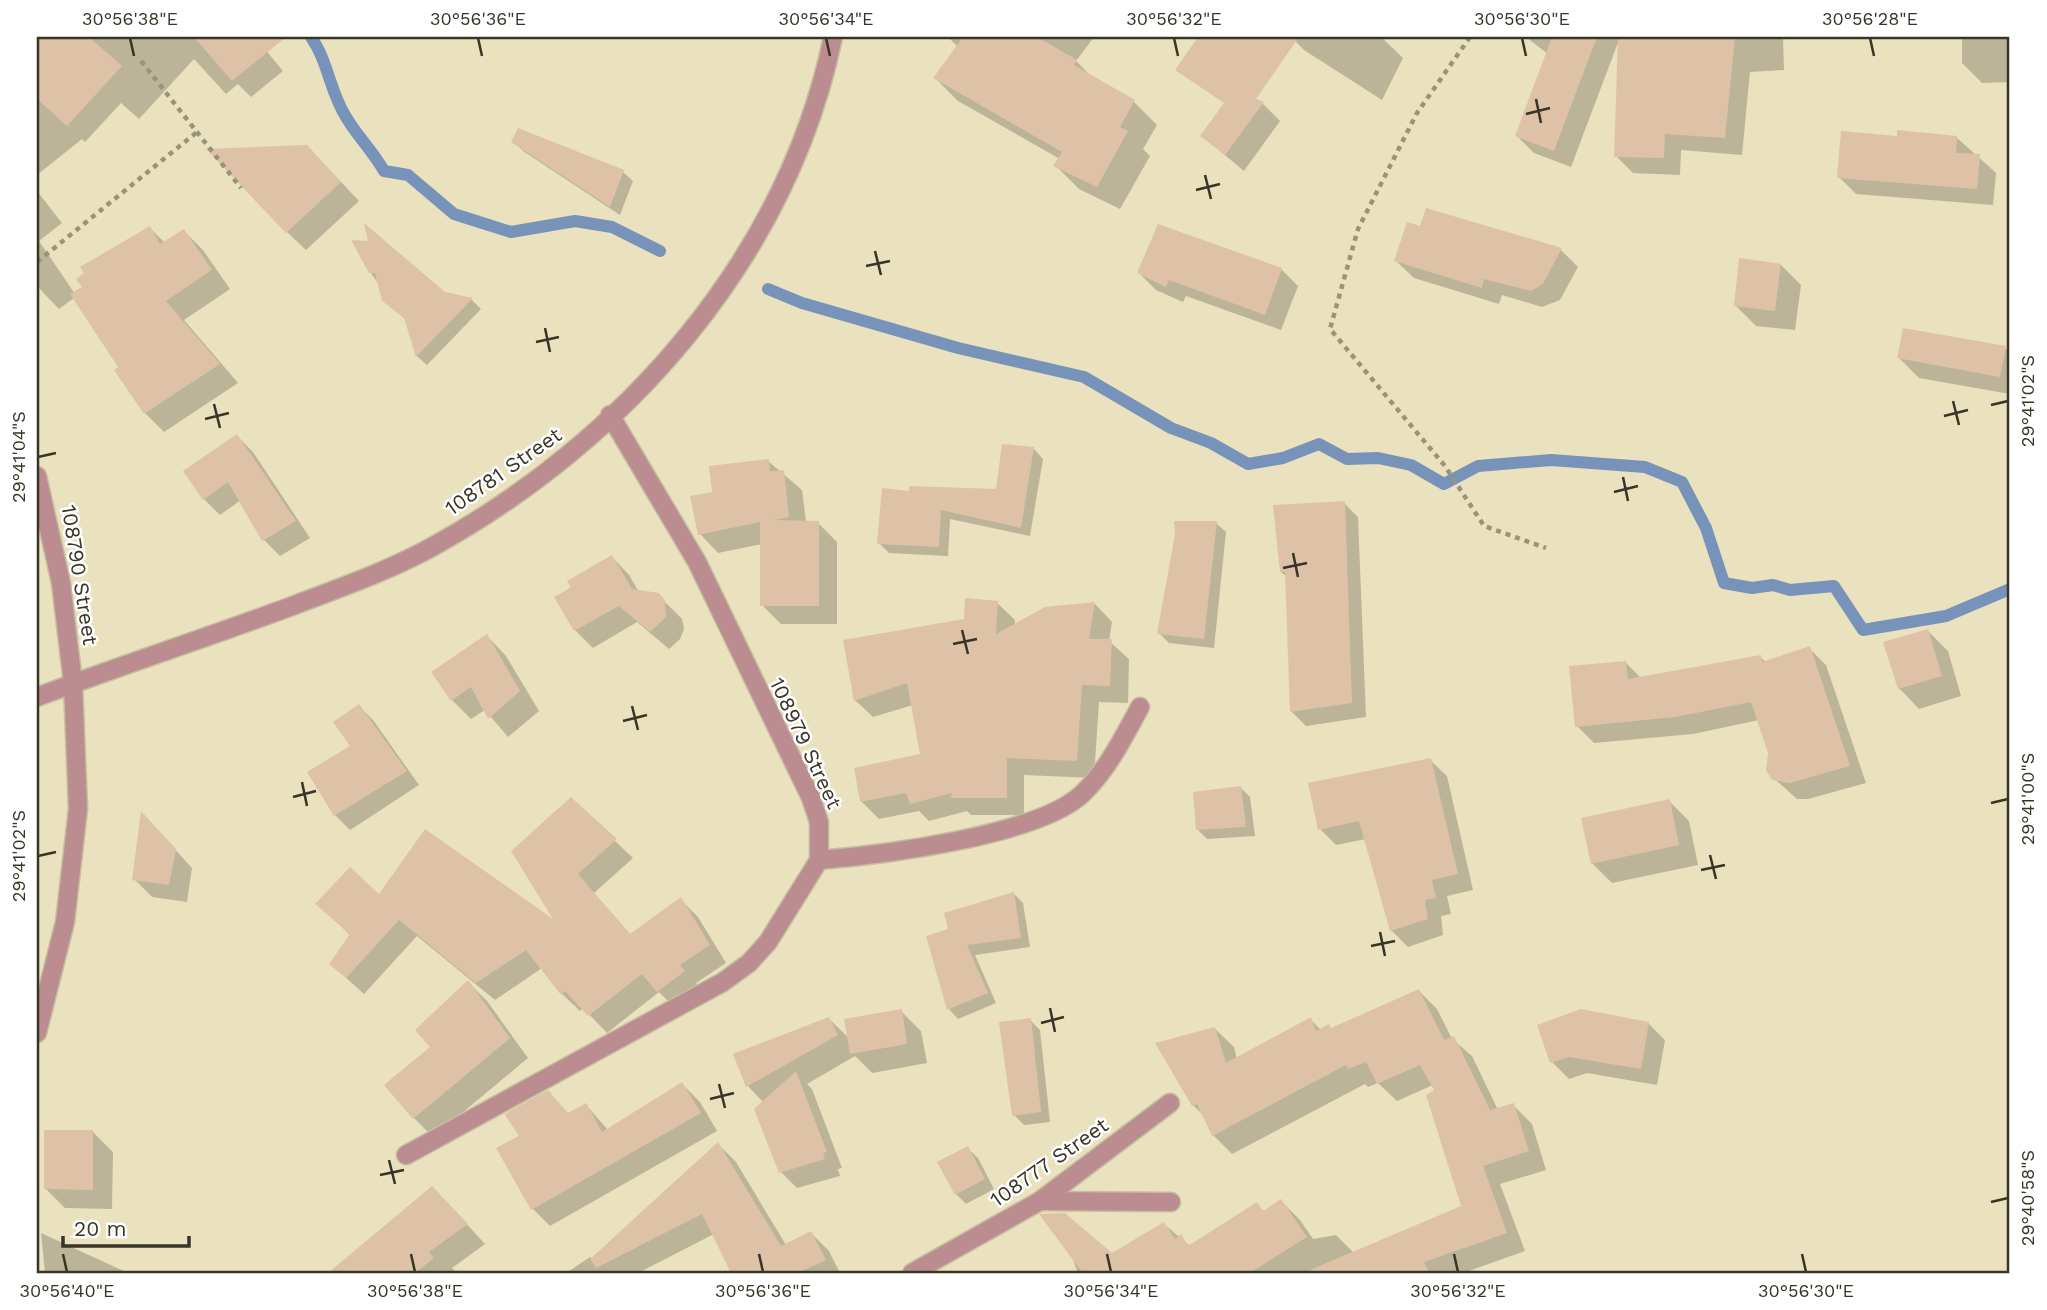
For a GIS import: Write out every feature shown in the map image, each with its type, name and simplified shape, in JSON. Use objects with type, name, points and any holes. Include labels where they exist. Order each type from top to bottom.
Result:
[{"type":"street","name":"108781 Street","points":[[37,697],[177,649],[377,574],[432,547],[568,458],[665,365],[708,311],[742,261],[778,193],[802,138],[826,74],[833,37]]},
{"type":"street","name":"108979 Street","points":[[610,415],[697,562],[811,798],[819,822],[819,860]]},
{"type":"street","name":"108790 Street","points":[[37,476],[61,583],[73,683],[78,809],[65,922],[37,1033]]},
{"type":"street","points":[[406,1155],[723,982],[749,963],[768,942],[819,860],[891,854],[929,846],[1025,823],[1066,807],[1094,782],[1140,707]]},
{"type":"street","name":"108777 Street","points":[[912,1273],[1040,1201],[1170,1103]]},
{"type":"street","points":[[1040,1201],[1171,1202]]},
{"type":"path","points":[[1470,37],[1417,113],[1357,229],[1330,329],[1445,466],[1484,526],[1546,548]]},
{"type":"path","points":[[141,61],[241,188]]},
{"type":"path","points":[[37,262],[197,132]]},
{"type":"building","points":[[37,37],[89,37],[122,66],[67,126],[37,99]]},
{"type":"building","points":[[194,37],[286,37],[232,81]]},
{"type":"building","points":[[963,37],[1037,37],[1077,60],[1074,65],[1135,100],[1120,127],[1128,131],[1097,187],[1053,166],[1062,152],[933,78]]},
{"type":"building","points":[[1198,37],[1299,37],[1256,99],[1264,102],[1225,155],[1200,136],[1224,103],[1175,70]]},
{"type":"building","points":[[1552,37],[1597,37],[1554,151],[1515,136]]},
{"type":"building","points":[[1618,37],[1735,37],[1725,138],[1665,134],[1664,158],[1614,157]]},
{"type":"building","points":[[518,128],[624,170],[610,207],[511,142]]},
{"type":"building","points":[[1897,130],[1957,136],[1956,153],[1980,154],[1977,189],[1837,178],[1841,131],[1897,136]]},
{"type":"building","points":[[307,145],[341,182],[286,233],[206,149]]},
{"type":"building","points":[[1426,208],[1562,248],[1543,284],[1531,291],[1484,279],[1482,288],[1394,261],[1407,222],[1420,226]]},
{"type":"building","points":[[364,223],[445,292],[473,298],[416,357],[404,318],[382,301],[375,273],[369,273],[351,240],[368,241]]},
{"type":"building","points":[[1158,224],[1282,268],[1265,315],[1169,280],[1166,287],[1137,273]]},
{"type":"building","points":[[150,226],[160,244],[184,229],[212,270],[166,301],[220,364],[144,414],[114,370],[118,367],[70,294],[82,287],[76,279],[84,273],[80,267]]},
{"type":"building","points":[[1739,258],[1781,264],[1775,311],[1734,306]]},
{"type":"building","points":[[1903,328],[2006,346],[2000,377],[1897,358]]},
{"type":"building","points":[[237,434],[296,521],[262,541],[228,482],[203,500],[183,471]]},
{"type":"building","points":[[1002,444],[1034,447],[1021,528],[941,510],[939,547],[877,544],[882,488],[909,491],[909,486],[996,489]]},
{"type":"building","points":[[769,459],[770,471],[784,470],[789,517],[773,520],[819,521],[819,606],[760,606],[760,522],[698,535],[690,496],[712,492],[709,466]]},
{"type":"building","points":[[1345,501],[1352,703],[1290,712],[1285,572],[1280,572],[1273,505]]},
{"type":"building","points":[[1174,521],[1217,521],[1204,639],[1157,634],[1175,534]]},
{"type":"building","points":[[612,555],[632,589],[659,593],[665,600],[666,617],[650,632],[619,606],[574,631],[554,597],[571,588],[567,581]]},
{"type":"building","points":[[965,598],[998,601],[996,634],[1045,607],[1095,602],[1089,639],[1112,639],[1110,686],[1082,685],[1077,761],[1007,758],[1007,798],[951,798],[952,793],[910,804],[906,793],[860,802],[854,768],[920,754],[907,683],[854,701],[843,640],[964,619]]},
{"type":"building","points":[[1928,629],[1942,676],[1898,689],[1883,642]]},
{"type":"building","points":[[487,634],[520,691],[488,719],[471,687],[451,701],[431,672]]},
{"type":"building","points":[[1810,646],[1850,766],[1790,783],[1772,780],[1766,770],[1768,753],[1751,702],[1675,717],[1575,727],[1569,666],[1626,661],[1628,679],[1761,655],[1762,662]]},
{"type":"building","points":[[359,704],[407,771],[334,816],[307,772],[350,746],[333,722]]},
{"type":"building","points":[[1431,758],[1458,874],[1432,880],[1436,898],[1425,900],[1428,919],[1390,931],[1359,821],[1318,830],[1308,783]]},
{"type":"building","points":[[1241,786],[1246,827],[1196,830],[1193,792]]},
{"type":"building","points":[[571,797],[617,839],[578,874],[630,934],[681,897],[710,945],[680,965],[685,971],[657,992],[642,974],[588,1016],[565,991],[561,995],[526,950],[476,983],[399,920],[346,978],[329,964],[350,934],[315,904],[350,867],[379,894],[425,829],[553,919],[511,851]]},
{"type":"building","points":[[1670,799],[1679,845],[1591,864],[1581,818]]},
{"type":"building","points":[[141,811],[176,849],[169,885],[132,880]]},
{"type":"building","points":[[1014,892],[1021,938],[967,945],[988,993],[947,1010],[926,936],[948,929],[944,913]]},
{"type":"building","points":[[468,980],[510,1038],[413,1119],[384,1085],[430,1047],[415,1030]]},
{"type":"building","points":[[1419,989],[1444,1040],[1454,1036],[1490,1110],[1514,1103],[1529,1151],[1483,1166],[1507,1233],[1424,1262],[1429,1273],[1303,1273],[1461,1206],[1426,1095],[1434,1090],[1420,1065],[1377,1084],[1366,1062],[1348,1069],[1346,1065],[1212,1136],[1197,1104],[1192,1106],[1155,1043],[1215,1027],[1226,1063],[1311,1017],[1316,1031],[1329,1024],[1331,1028]]},
{"type":"building","points":[[902,1009],[907,1044],[850,1054],[844,1019]]},
{"type":"building","points":[[1581,1009],[1649,1022],[1641,1069],[1569,1057],[1550,1063],[1537,1025]]},
{"type":"building","points":[[829,1017],[838,1035],[746,1087],[733,1054]]},
{"type":"building","points":[[1031,1018],[1041,1112],[1012,1116],[999,1022]]},
{"type":"building","points":[[796,1071],[827,1152],[823,1153],[825,1159],[779,1173],[754,1109]]},
{"type":"building","points":[[682,1082],[701,1113],[531,1210],[496,1148],[519,1136],[505,1115],[508,1112],[548,1090],[568,1113],[586,1103],[602,1132]]},
{"type":"building","points":[[44,1130],[93,1130],[93,1190],[44,1189]]},
{"type":"building","points":[[718,1142],[781,1246],[811,1231],[826,1260],[798,1273],[725,1273],[730,1271],[702,1214],[596,1268],[590,1259]]},
{"type":"building","points":[[968,1146],[985,1179],[955,1195],[937,1162]]},
{"type":"building","points":[[432,1186],[468,1224],[429,1252],[434,1258],[415,1273],[328,1273]]},
{"type":"building","points":[[1281,1199],[1307,1237],[1250,1273],[1080,1273],[1082,1272],[1039,1214],[1065,1213],[1112,1253],[1164,1222],[1175,1239],[1181,1234],[1188,1246],[1257,1202],[1263,1211]]},
{"type":"waterway","points":[[311,37],[350,124],[384,171],[408,175],[454,214],[511,232],[575,221],[612,227],[660,251]]},
{"type":"waterway","points":[[768,289],[802,303],[958,348],[1084,377],[1171,428],[1211,443],[1248,464],[1283,458],[1319,444],[1347,459],[1378,458],[1411,465],[1444,484],[1478,466],[1551,460],[1645,467],[1682,482],[1706,528],[1724,583],[1752,588],[1773,585],[1790,590],[1834,586],[1863,630],[1946,616],[2010,589]]}]
